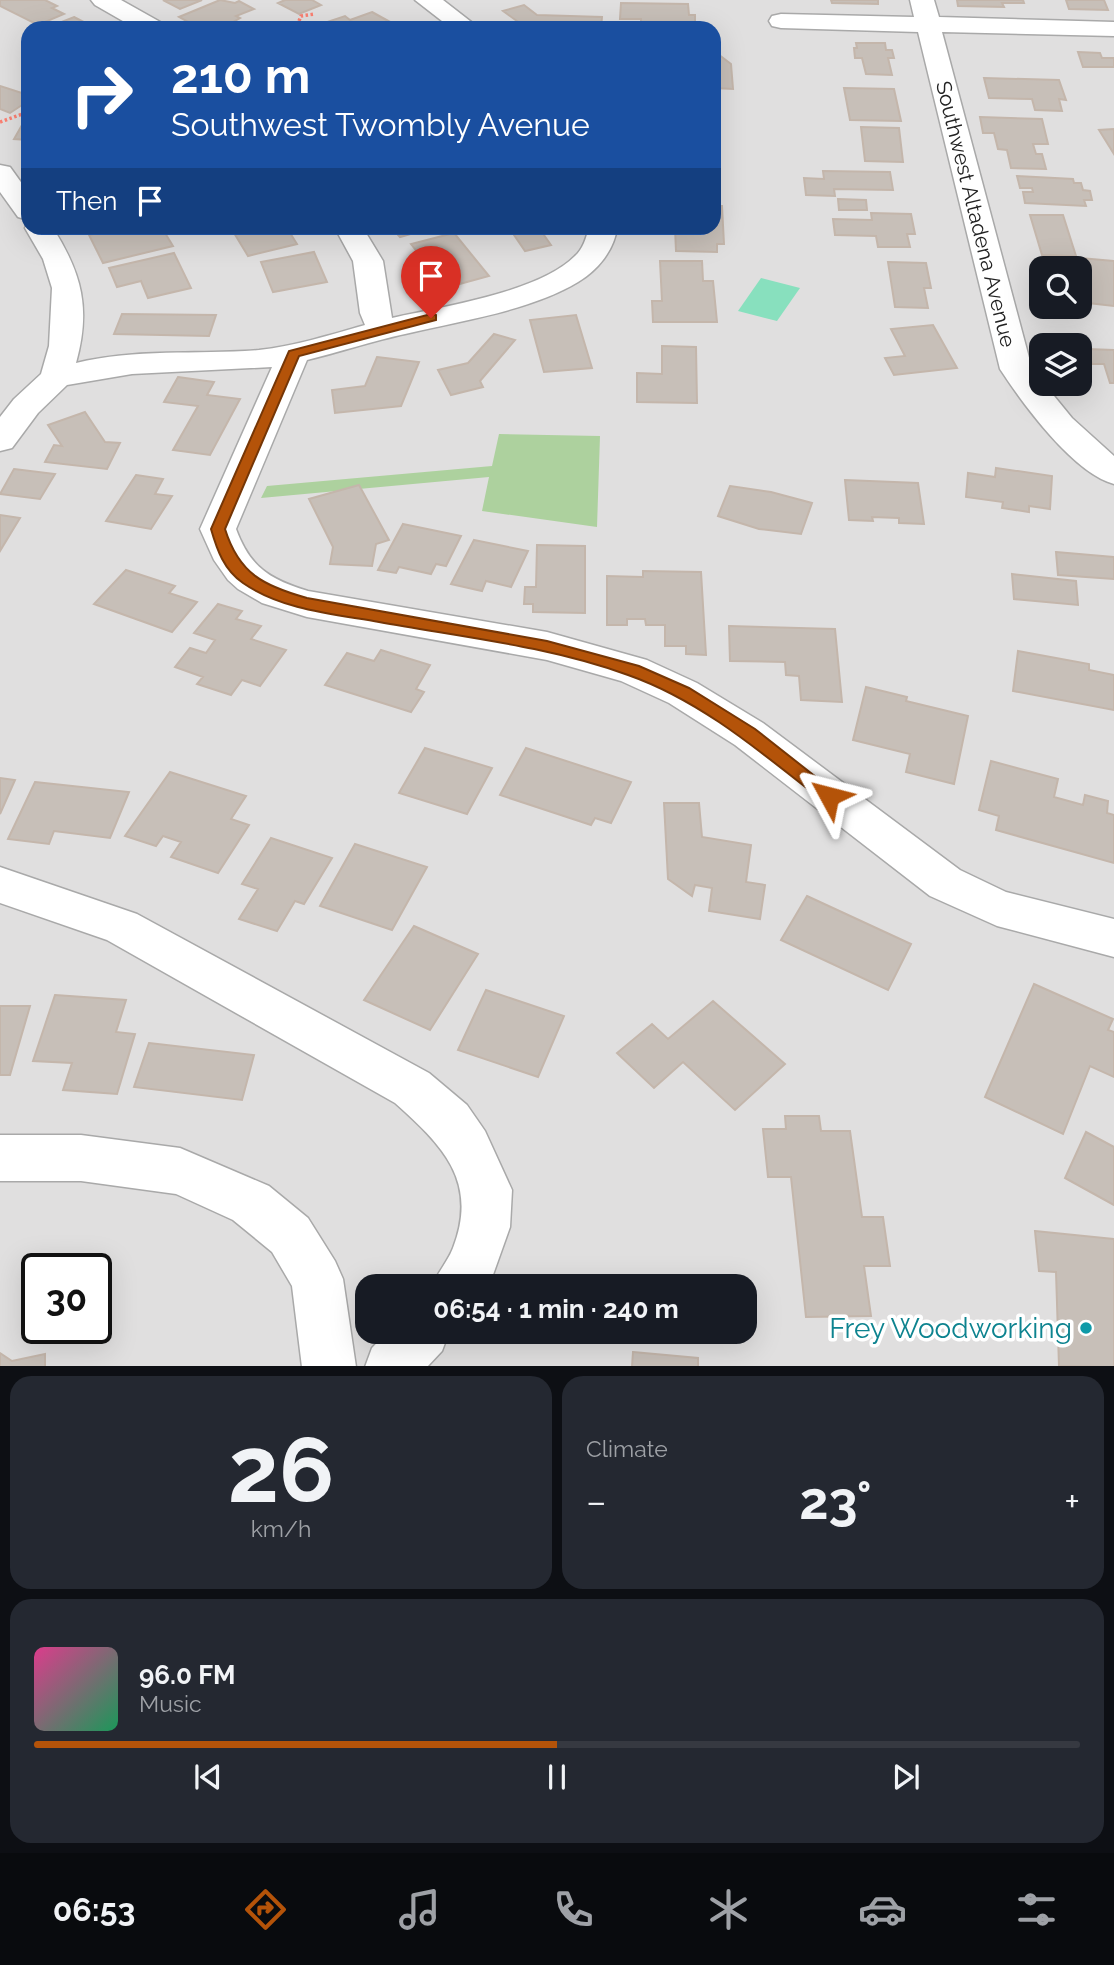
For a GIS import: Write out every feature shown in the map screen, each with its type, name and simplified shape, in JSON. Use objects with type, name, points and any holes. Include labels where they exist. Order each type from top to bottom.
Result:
[{"type":"street","points":[[103,0],[140,21]]},
{"type":"street","points":[[427,0],[457,21]]},
{"type":"street","points":[[781,21],[925,12],[1114,29]]},
{"type":"street","name":"Southwest Altadena Avenue","points":[[925,12],[1016,369],[1029,390],[1079,446],[1114,473]]},
{"type":"street","points":[[0,173],[21,202]]},
{"type":"street","points":[[0,440],[26,406],[56,377],[65,346],[67,288],[58,259],[43,235]]},
{"type":"street","points":[[353,235],[369,261],[374,313],[382,330]]},
{"type":"street","points":[[56,377],[105,367],[236,361],[294,354],[505,299],[562,279],[583,265],[593,252],[600,235]]},
{"type":"street","points":[[294,354],[218,529],[226,555],[245,577],[273,594],[307,604],[547,646],[633,670],[683,692],[749,734],[945,883],[997,908],[1114,938]]},
{"type":"street","points":[[0,886],[122,927],[411,1088],[450,1121],[468,1147],[486,1190],[485,1227],[473,1265],[467,1274]]},
{"type":"street","points":[[0,1158],[81,1158],[180,1171],[251,1203],[290,1235],[317,1279],[329,1366]]},
{"type":"street","points":[[392,1366],[412,1344]]},
{"type":"path","points":[[299,21],[301,16],[315,14]]},
{"type":"path","points":[[0,122],[21,114]]},
{"type":"shaded area","points":[[0,0],[1114,0],[1114,1366],[0,1366]]},
{"type":"green space","points":[[761,278],[800,288],[777,321],[738,311]]},
{"type":"green space","points":[[499,434],[600,436],[597,527],[482,511],[489,477],[261,498],[267,486],[492,466]]},
{"type":"building","points":[[0,0],[45,0],[57,6],[52,8],[64,14],[47,21],[30,21],[0,6]]},
{"type":"building","points":[[163,0],[202,0],[180,9]]},
{"type":"building","points":[[220,0],[235,3],[239,1],[254,9],[236,16],[240,18],[235,21],[186,21],[179,17]]},
{"type":"building","points":[[285,0],[312,0],[321,5],[299,14],[278,3]]},
{"type":"building","points":[[831,0],[878,0],[878,4],[832,3]]},
{"type":"building","points":[[957,0],[1023,0],[1024,3],[1002,3],[1004,7],[958,6]]},
{"type":"building","points":[[1066,0],[1104,0],[1108,10],[1069,9]]},
{"type":"building","points":[[621,3],[688,4],[689,15],[695,15],[695,21],[620,19]]},
{"type":"building","points":[[524,5],[537,15],[602,17],[602,21],[517,21],[503,11]]},
{"type":"building","points":[[372,12],[388,21],[330,21],[345,16],[350,20]]},
{"type":"building","points":[[74,17],[82,21],[64,21]]},
{"type":"building","points":[[856,43],[885,43],[886,50],[892,50],[894,58],[888,58],[892,75],[866,74],[862,58],[855,58]]},
{"type":"building","points":[[1078,52],[1100,53],[1102,58],[1114,58],[1114,67],[1083,67]]},
{"type":"building","points":[[721,56],[731,64],[733,89],[721,88]]},
{"type":"building","points":[[984,78],[1059,80],[1066,100],[1059,99],[1062,111],[1035,110],[1032,99],[989,98]]},
{"type":"building","points":[[0,86],[21,93],[21,106],[10,113],[0,109]]},
{"type":"building","points":[[844,88],[894,89],[901,121],[850,120]]},
{"type":"building","points":[[980,117],[1042,119],[1048,144],[1033,144],[1036,154],[1042,154],[1046,169],[1011,168],[1007,150],[998,149],[994,133],[983,133]]},
{"type":"building","points":[[21,127],[21,140],[14,139]]},
{"type":"building","points":[[861,127],[899,128],[903,162],[865,161]]},
{"type":"building","points":[[1114,129],[1114,154],[1099,130]]},
{"type":"building","points":[[823,171],[890,172],[893,190],[834,189],[835,196],[806,195],[804,178],[824,179]]},
{"type":"building","points":[[1017,176],[1073,179],[1074,183],[1081,183],[1083,190],[1090,191],[1092,200],[1084,200],[1086,206],[1025,203],[1023,192],[1033,192],[1032,188],[1020,188]]},
{"type":"building","points":[[838,199],[866,200],[867,210],[839,210]]},
{"type":"building","points":[[722,206],[724,244],[717,244],[717,252],[676,251],[675,235],[721,235]]},
{"type":"building","points":[[871,213],[911,214],[915,234],[907,234],[910,247],[878,247],[876,236],[835,235],[833,219],[872,220]]},
{"type":"building","points":[[1030,215],[1063,215],[1076,256],[1042,255]]},
{"type":"building","points":[[89,235],[166,235],[173,246],[103,263]]},
{"type":"building","points":[[235,235],[291,235],[297,244],[248,256]]},
{"type":"building","points":[[456,235],[489,276],[434,291],[420,272],[431,269],[411,244]]},
{"type":"building","points":[[514,235],[544,235],[551,245],[525,251]]},
{"type":"building","points":[[314,252],[327,282],[273,292],[261,262]]},
{"type":"building","points":[[174,253],[191,288],[148,298],[141,281],[117,287],[109,268]]},
{"type":"building","points":[[1092,259],[1114,261],[1114,306],[1092,303]]},
{"type":"building","points":[[660,261],[702,261],[703,281],[713,281],[717,322],[653,322],[652,301],[662,301]]},
{"type":"building","points":[[888,262],[926,263],[931,288],[924,288],[928,308],[895,307]]},
{"type":"building","points":[[122,314],[216,315],[209,336],[114,334]]},
{"type":"building","points":[[576,315],[592,368],[544,372],[530,320]]},
{"type":"building","points":[[933,325],[957,368],[894,375],[885,358],[905,356],[891,329]]},
{"type":"building","points":[[494,334],[515,340],[480,381],[483,387],[451,395],[438,370],[468,363]]},
{"type":"building","points":[[662,346],[696,347],[697,403],[637,402],[637,373],[662,374]]},
{"type":"building","points":[[1092,349],[1114,350],[1114,383],[1110,383],[1104,364],[1092,364]]},
{"type":"building","points":[[377,357],[419,362],[401,406],[335,413],[332,390],[365,386]]},
{"type":"building","points":[[178,377],[214,382],[207,395],[240,399],[210,455],[173,450],[198,406],[164,402]]},
{"type":"building","points":[[85,412],[105,442],[120,443],[107,469],[45,462],[54,445],[62,446],[48,425]]},
{"type":"building","points":[[996,468],[1052,476],[1050,509],[1029,506],[1029,512],[1002,508],[1003,502],[966,497],[968,473],[995,477]]},
{"type":"building","points":[[14,469],[55,474],[40,499],[0,494]]},
{"type":"building","points":[[136,475],[163,479],[155,494],[172,496],[151,529],[106,521]]},
{"type":"building","points":[[845,480],[918,483],[924,524],[899,523],[899,518],[849,520]]},
{"type":"building","points":[[359,485],[389,540],[376,544],[372,566],[330,564],[333,547],[309,499]]},
{"type":"building","points":[[730,486],[771,492],[812,503],[801,534],[759,529],[718,516]]},
{"type":"building","points":[[0,515],[20,518],[0,551]]},
{"type":"building","points":[[403,524],[461,536],[446,566],[436,564],[431,574],[399,567],[396,573],[378,570]]},
{"type":"building","points":[[474,540],[528,551],[511,587],[486,581],[482,591],[451,584]]},
{"type":"building","points":[[537,545],[585,546],[585,613],[533,612],[533,604],[524,604],[525,587],[536,587]]},
{"type":"building","points":[[1056,552],[1114,557],[1114,579],[1058,575]]},
{"type":"building","points":[[126,570],[175,586],[169,593],[197,602],[172,632],[94,604]]},
{"type":"building","points":[[643,571],[701,572],[706,655],[686,654],[686,646],[665,646],[665,625],[646,625],[645,619],[627,619],[627,625],[607,625],[607,576],[643,577]]},
{"type":"building","points":[[1012,574],[1076,581],[1078,605],[1014,599]]},
{"type":"building","points":[[218,604],[242,611],[236,619],[261,626],[251,639],[286,650],[260,686],[242,680],[231,695],[197,684],[203,677],[175,667],[190,648],[206,653],[215,640],[194,633]]},
{"type":"building","points":[[729,626],[835,629],[842,702],[801,700],[799,676],[786,675],[785,662],[730,661]]},
{"type":"building","points":[[381,650],[430,665],[416,689],[424,692],[411,712],[325,685],[347,653],[374,661]]},
{"type":"building","points":[[1018,651],[1089,664],[1089,670],[1114,675],[1114,710],[1013,691]]},
{"type":"building","points":[[866,687],[907,697],[906,701],[968,716],[954,784],[906,772],[910,754],[853,740]]},
{"type":"building","points":[[425,748],[492,768],[467,814],[399,793]]},
{"type":"building","points":[[526,748],[631,782],[611,823],[595,818],[591,825],[500,795]]},
{"type":"building","points":[[991,761],[1058,779],[1054,797],[1083,805],[1085,795],[1108,801],[1107,813],[1114,815],[1114,863],[996,830],[999,816],[979,810]]},
{"type":"building","points":[[170,772],[246,796],[231,819],[249,825],[218,873],[171,857],[181,842],[163,836],[156,846],[125,836]]},
{"type":"building","points":[[0,778],[15,780],[0,814]]},
{"type":"building","points":[[35,782],[129,792],[110,838],[54,831],[49,844],[8,839]]},
{"type":"building","points":[[664,803],[699,803],[702,837],[751,845],[746,882],[765,885],[760,919],[709,911],[712,888],[695,885],[692,896],[668,879]]},
{"type":"building","points":[[271,838],[332,858],[304,904],[295,901],[277,931],[239,919],[258,889],[242,884]]},
{"type":"building","points":[[355,844],[427,867],[392,930],[320,906]]},
{"type":"building","points":[[807,896],[911,944],[888,990],[781,940]]},
{"type":"building","points":[[414,926],[478,954],[430,1030],[364,1000]]},
{"type":"building","points":[[1034,984],[1113,1019],[1108,1030],[1114,1032],[1114,1077],[1090,1066],[1063,1134],[985,1097]]},
{"type":"building","points":[[486,990],[564,1016],[538,1077],[458,1050]]},
{"type":"building","points":[[55,995],[126,1000],[116,1032],[135,1034],[117,1094],[63,1090],[72,1063],[33,1061]]},
{"type":"building","points":[[713,1001],[785,1064],[735,1110],[683,1062],[654,1088],[617,1053],[652,1024],[668,1039]]},
{"type":"building","points":[[0,1006],[30,1006],[10,1075],[0,1075]]},
{"type":"building","points":[[149,1043],[254,1055],[242,1100],[134,1087]]},
{"type":"building","points":[[785,1116],[819,1116],[821,1131],[850,1131],[862,1217],[883,1217],[890,1266],[864,1266],[871,1316],[806,1317],[791,1177],[768,1177],[763,1129],[786,1129]]},
{"type":"building","points":[[1086,1132],[1114,1147],[1114,1205],[1065,1178]]},
{"type":"building","name":"Frey Woodworking","points":[[1035,1231],[1114,1239],[1114,1366],[1059,1366],[1056,1272],[1039,1271]]},
{"type":"building","points":[[633,1352],[698,1358],[698,1366],[632,1366]]},
{"type":"building","points":[[0,1353],[12,1361],[45,1354],[45,1366],[0,1366]]},
{"type":"place","name":"Frey Woodworking","points":[[1086,1328]]},
{"type":"route","points":[[431,318],[294,354],[226,504],[218,529],[226,555],[245,577],[273,594],[307,604],[547,646],[633,670],[683,692],[749,734],[829,796]]}]
